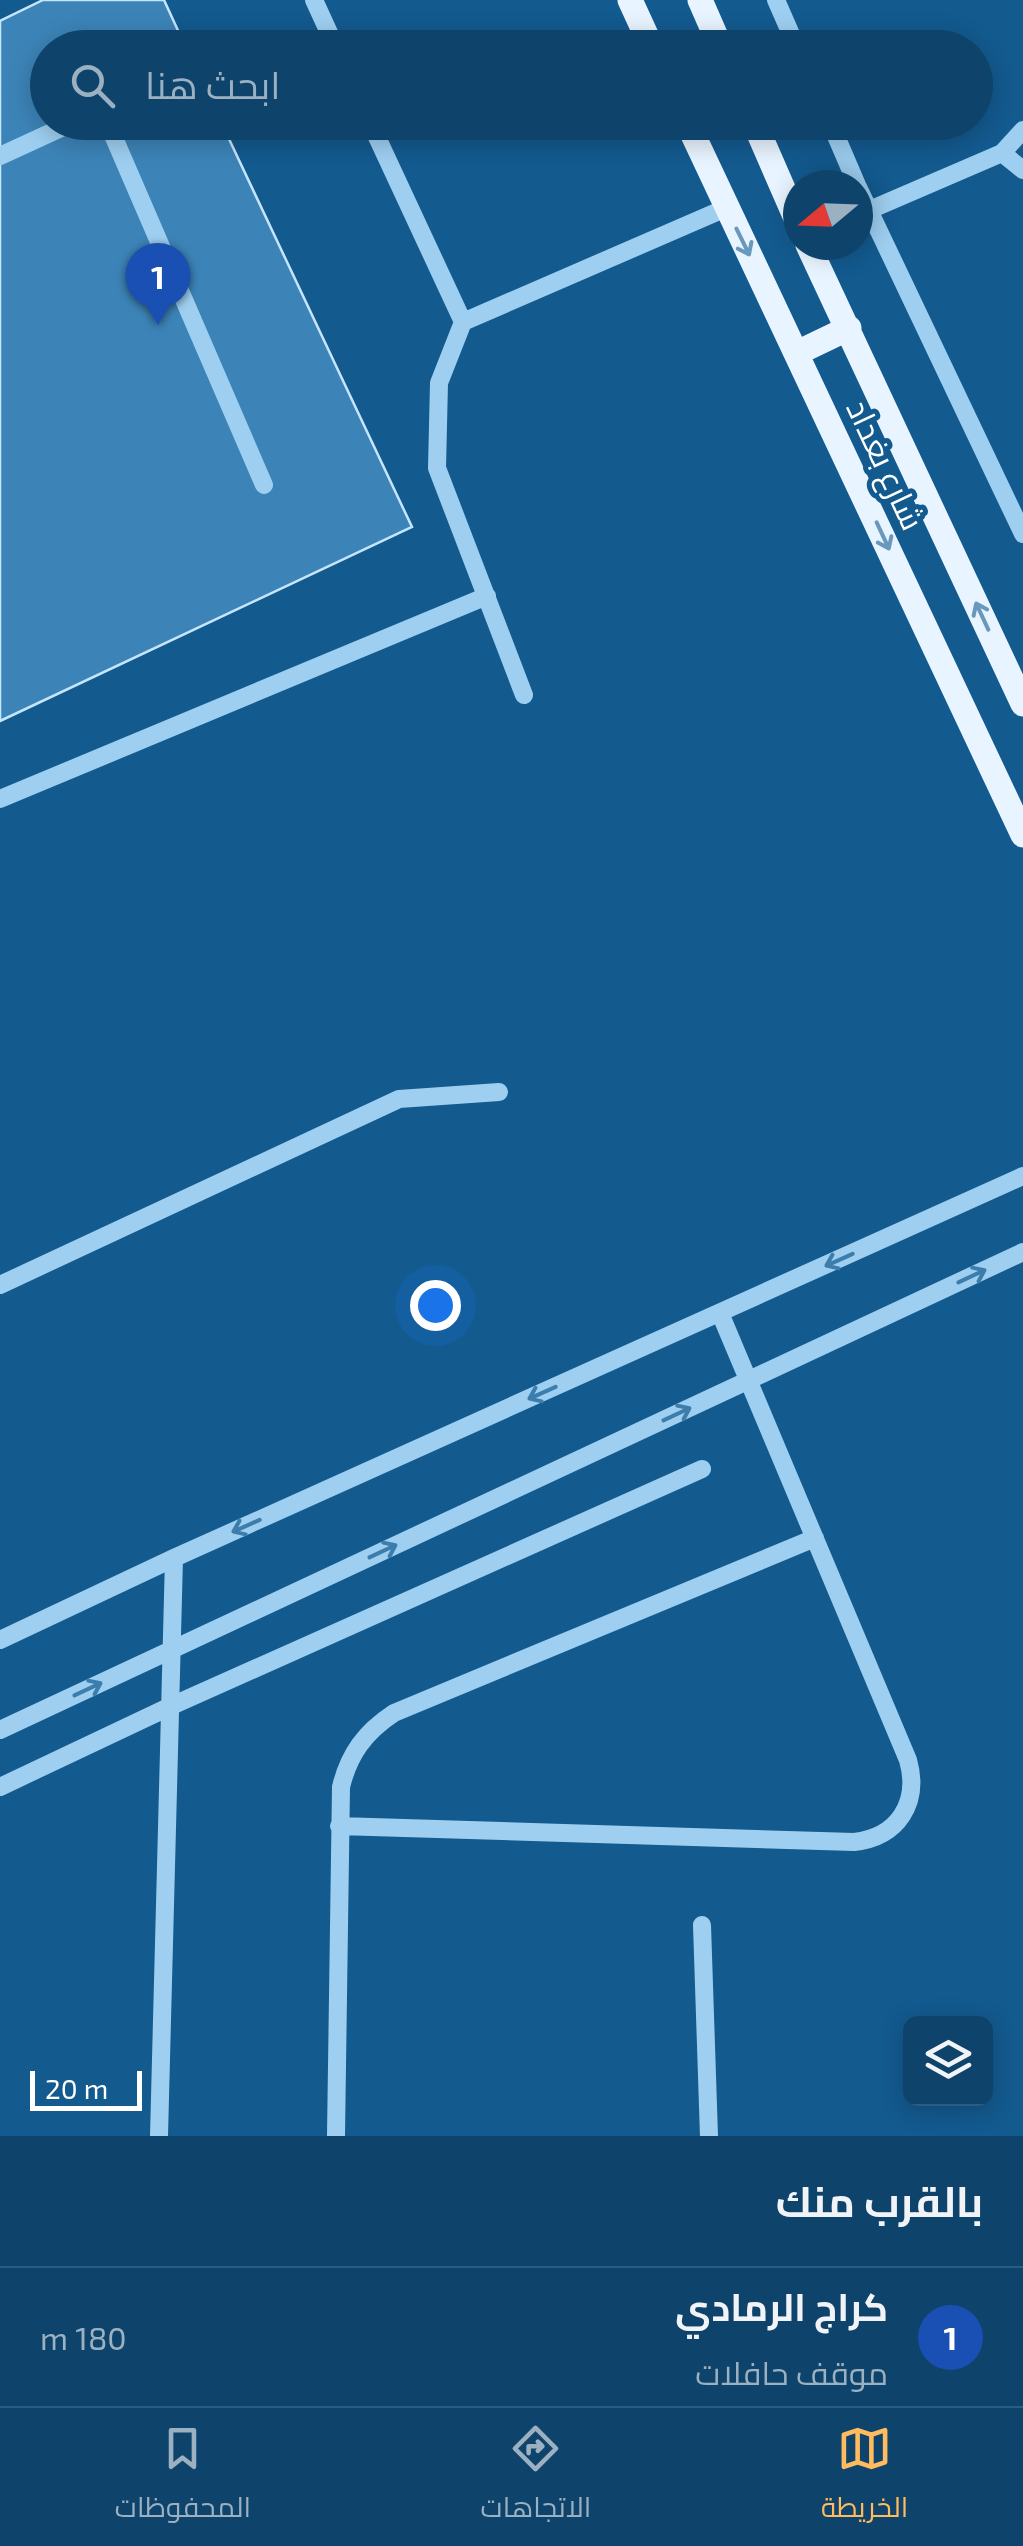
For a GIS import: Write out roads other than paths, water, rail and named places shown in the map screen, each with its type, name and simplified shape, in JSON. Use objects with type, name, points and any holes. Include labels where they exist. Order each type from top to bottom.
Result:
[{"type":"main road","points":[[630,0],[644,30]]},
{"type":"main road","points":[[700,0],[713,30]]},
{"type":"main road","name":"شارع بغداد","points":[[695,140],[1023,835]]},
{"type":"main road","points":[[762,140],[783,188]]},
{"type":"main road","name":"شارع بغداد","points":[[815,260],[1023,704]]},
{"type":"main road","points":[[797,353],[849,328]]},
{"type":"street","points":[[314,0],[328,30]]},
{"type":"street","points":[[776,0],[789,30]]},
{"type":"street","points":[[873,209],[1002,153],[1023,130]]},
{"type":"street","points":[[0,156],[35,140]]},
{"type":"street","points":[[115,140],[264,485]]},
{"type":"street","points":[[378,140],[463,322]]},
{"type":"street","points":[[838,140],[851,170]]},
{"type":"street","points":[[1002,153],[1023,170]]},
{"type":"street","points":[[524,694],[436,468],[439,383],[463,322],[726,208]]},
{"type":"street","points":[[873,233],[1023,534]]},
{"type":"street","points":[[0,799],[487,596]]},
{"type":"street","points":[[0,1285],[398,1100],[499,1092]]},
{"type":"street","points":[[0,1640],[1023,1176]]},
{"type":"street","points":[[0,1730],[1023,1252]]},
{"type":"street","points":[[338,1826],[854,1842],[884,1834],[906,1812],[913,1778],[720,1314]]},
{"type":"street","points":[[0,1786],[702,1468]]},
{"type":"street","points":[[336,2136],[338,1826],[341,1788],[352,1754],[378,1724],[394,1713],[815,1538]]},
{"type":"street","points":[[159,2136],[174,1558]]},
{"type":"street","points":[[702,1926],[709,2136]]},
{"type":"place","name":"كراج الرمادي","points":[[158,325]]}]
